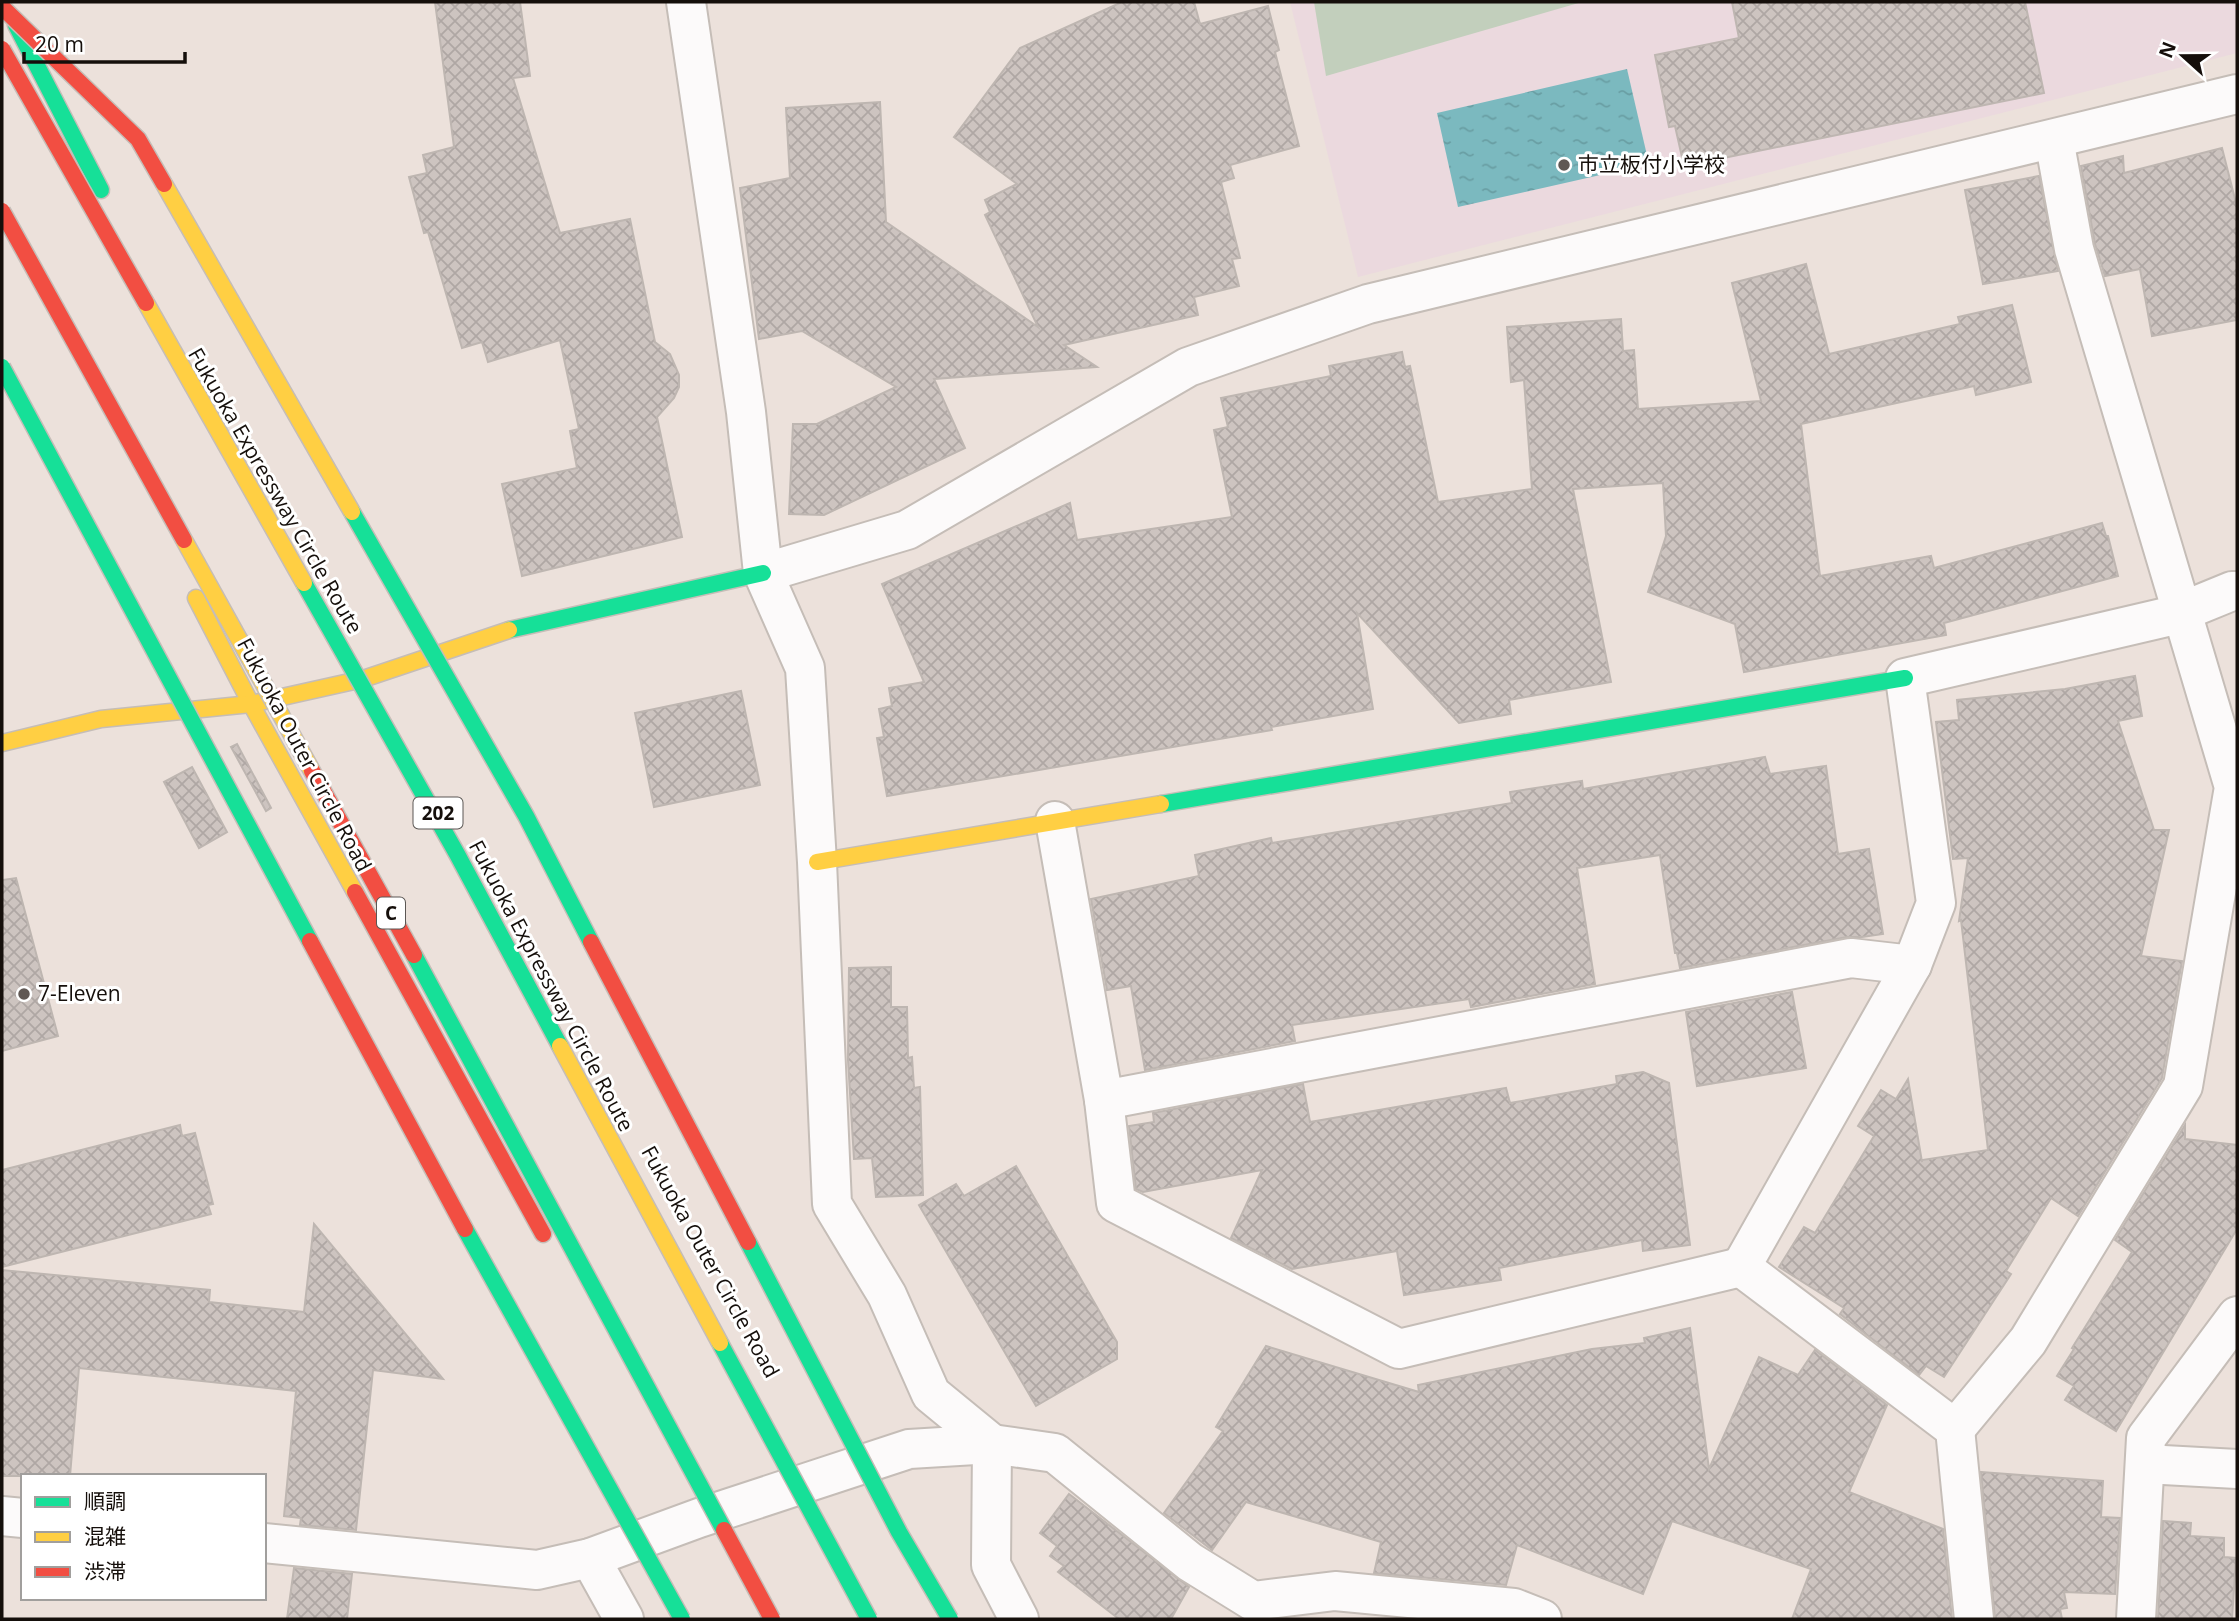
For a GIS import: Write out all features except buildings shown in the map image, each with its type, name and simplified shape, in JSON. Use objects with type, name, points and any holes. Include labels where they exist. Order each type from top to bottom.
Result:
[{"type":"main road","name":"Fukuoka Outer Circle Road","points":[[4,2],[211,401],[879,1619]]},
{"type":"main road","points":[[2,7],[138,139],[526,816],[899,1532],[950,1619]]},
{"type":"main road","name":"Fukuoka Expressway Circle Route","points":[[2,49],[457,854],[869,1619]]},
{"type":"main road","name":"C","points":[[2,211],[381,895],[772,1619]]},
{"type":"main road","points":[[2,240],[127,464],[170,548]]},
{"type":"main road","points":[[2,367],[498,1290],[682,1619]]},
{"type":"main road","points":[[2,743],[100,719],[251,704],[363,679],[525,625],[763,573]]},
{"type":"main road","name":"Fukuoka Outer Circle Road","points":[[189,584],[251,704],[553,1252]]},
{"type":"main road","points":[[817,862],[1905,678]]},
{"type":"main road","points":[[148,692],[167,728]]},
{"type":"main road","points":[[420,1179],[498,1290]]},
{"type":"main road","points":[[696,1512],[718,1552]]},
{"type":"street","points":[[686,2],[746,412],[763,573],[805,668],[817,862],[832,1204],[887,1295],[931,1394],[992,1444]]},
{"type":"street","points":[[763,573],[907,530],[1188,367],[1368,304],[2237,94]]},
{"type":"street","points":[[1974,1619],[1955,1429],[2028,1341],[2183,1086],[2234,787],[2074,249],[2054,139]]},
{"type":"street","points":[[1055,821],[1104,1100],[1116,1203],[1399,1349],[1741,1266],[1912,965],[1936,903],[1905,678],[2171,616],[2237,591]]},
{"type":"street","points":[[1104,1100],[1851,958],[1912,965]]},
{"type":"street","points":[[1741,1266],[1955,1429]]},
{"type":"street","points":[[2136,1619],[2147,1438],[2237,1316]]},
{"type":"street","points":[[992,1444],[991,1565],[1019,1619]]},
{"type":"street","points":[[266,1543],[537,1570],[590,1558],[696,1512],[807,1484],[909,1449],[992,1444],[1055,1453],[1190,1562],[1253,1601],[1335,1591],[1514,1608],[1542,1619]]},
{"type":"street","points":[[2145,1464],[2237,1469]]},
{"type":"street","points":[[2,1516],[21,1518]]},
{"type":"street","points":[[590,1558],[624,1619]]},
{"type":"shaded area","name":"市立板付小学校","points":[[1290,2],[2237,2],[2237,53],[1358,277]]},
{"type":"green space","points":[[1314,2],[1582,2],[1326,76]]},
{"type":"water","points":[[1627,69],[1649,164],[1458,207],[1437,113]]},
{"type":"traffic: fast","points":[[16,25],[101,190]]},
{"type":"traffic: fast","points":[[2,367],[310,941]]},
{"type":"traffic: fast","points":[[352,512],[526,816],[591,942]]},
{"type":"traffic: fast","points":[[509,630],[763,573]]},
{"type":"traffic: fast","points":[[304,583],[457,854],[560,1046]]},
{"type":"traffic: fast","points":[[1161,804],[1905,678]]},
{"type":"traffic: fast","points":[[414,955],[724,1530]]},
{"type":"traffic: fast","points":[[465,1229],[682,1619]]},
{"type":"traffic: fast","points":[[748,1242],[899,1532],[950,1619]]},
{"type":"traffic: fast","points":[[720,1343],[869,1619]]},
{"type":"traffic: slow","points":[[164,184],[352,512]]},
{"type":"traffic: slow","points":[[146,303],[304,583]]},
{"type":"traffic: slow","points":[[184,540],[312,771]]},
{"type":"traffic: slow","points":[[196,598],[355,892]]},
{"type":"traffic: slow","points":[[2,743],[101,719],[251,704],[363,679],[509,630]]},
{"type":"traffic: slow","points":[[817,862],[1161,804]]},
{"type":"traffic: slow","points":[[560,1046],[720,1343]]},
{"type":"traffic: jam","points":[[2,7],[138,139],[164,184]]},
{"type":"traffic: jam","points":[[2,49],[146,303]]},
{"type":"traffic: jam","points":[[2,211],[184,540]]},
{"type":"traffic: jam","points":[[312,771],[414,955]]},
{"type":"traffic: jam","points":[[355,892],[543,1234]]},
{"type":"traffic: jam","points":[[310,941],[465,1229]]},
{"type":"traffic: jam","points":[[591,942],[748,1242]]},
{"type":"traffic: jam","points":[[724,1530],[772,1619]]},
{"type":"place","name":"市立板付小学校","points":[[1564,165]]},
{"type":"place","name":"7-Eleven","points":[[24,994]]}]
